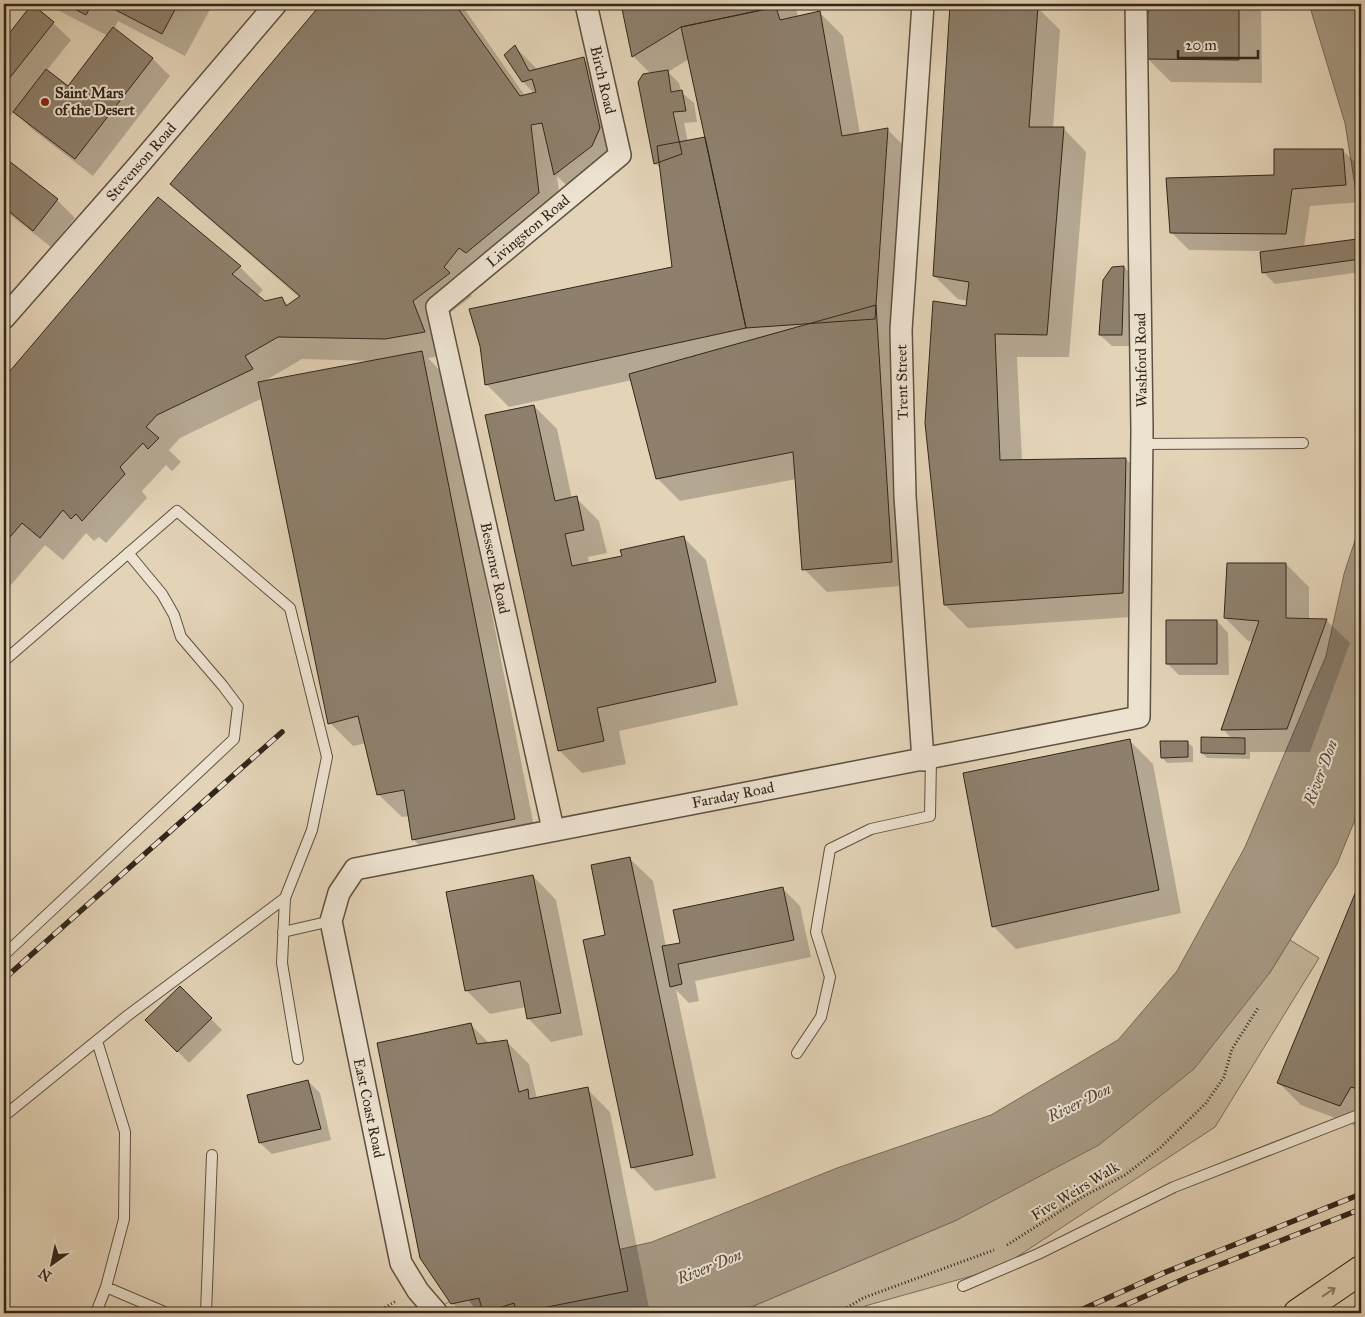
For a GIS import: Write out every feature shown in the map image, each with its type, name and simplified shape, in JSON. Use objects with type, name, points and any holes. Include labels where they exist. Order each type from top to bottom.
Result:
[{"type":"main road","points":[[1298,1313],[1361,1270]]},
{"type":"street","name":"Stevenson Road","points":[[4,318],[137,167],[276,4]]},
{"type":"street","name":"Birch Road","points":[[586,4],[620,155]]},
{"type":"street","name":"Trent Street","points":[[923,4],[901,330],[905,496],[927,759]]},
{"type":"street","name":"Washford Road","points":[[1136,4],[1142,444],[1139,717]]},
{"type":"street","name":"Livingston Road","points":[[437,306],[620,155]]},
{"type":"street","name":"Bessemer Road","points":[[437,306],[553,829]]},
{"type":"street","name":"Faraday Road","points":[[339,893],[355,868],[1139,717]]},
{"type":"street","name":"East Coast Road","points":[[339,893],[331,921],[401,1263],[418,1291],[437,1313]]},
{"type":"lane","points":[[1142,444],[1302,443]]},
{"type":"lane","points":[[4,661],[177,511],[290,608],[327,757],[312,830],[285,898],[282,963],[298,1059]]},
{"type":"lane","points":[[4,955],[234,739],[238,706],[181,637],[174,615],[162,594],[128,553]]},
{"type":"lane","points":[[797,1052],[821,1017],[830,977],[816,932],[830,848],[871,829],[930,816],[927,759]]},
{"type":"lane","points":[[4,1116],[127,1016],[285,898]]},
{"type":"lane","points":[[283,932],[331,921]]},
{"type":"lane","points":[[96,1313],[106,1288],[124,1219],[125,1132],[97,1041]]},
{"type":"lane","points":[[963,1286],[1038,1254],[1174,1188],[1361,1114]]},
{"type":"lane","points":[[206,1313],[212,1156]]},
{"type":"lane","points":[[106,1288],[167,1313]]},
{"type":"path","name":"Five Weirs Walk","points":[[1005,1246],[1084,1196],[1125,1175],[1160,1148],[1206,1103],[1224,1077],[1232,1049],[1258,1008]]},
{"type":"path","points":[[838,1313],[863,1298],[996,1249]]},
{"type":"shaded area","points":[[1290,940],[1319,958],[1215,1127],[1000,1268],[865,1306],[868,1313],[737,1313],[957,1220],[1269,974]]},
{"type":"water","points":[[1309,4],[1361,4],[1361,224],[1345,123]]},
{"type":"water","name":"River Don","points":[[1361,522],[1361,805],[1337,864],[1269,974],[1194,1069],[1099,1145],[957,1220],[737,1313],[428,1313],[498,1277],[652,1242],[837,1168],[991,1115],[1118,1040],[1177,971],[1245,847],[1326,656],[1344,574]]},
{"type":"pier","points":[[464,1295],[479,1313],[428,1313]]},
{"type":"building","points":[[32,4],[54,22],[4,85],[4,40]]},
{"type":"building","points":[[65,4],[92,4],[86,15]]},
{"type":"building","points":[[104,4],[178,4],[162,34]]},
{"type":"building","points":[[321,4],[455,4],[520,96],[536,92],[532,79],[522,82],[504,55],[515,45],[529,71],[584,57],[600,128],[592,146],[554,175],[542,123],[531,125],[539,193],[466,253],[459,248],[444,267],[450,273],[413,301],[425,332],[385,339],[278,337],[245,356],[253,369],[157,415],[146,427],[159,438],[148,449],[143,443],[120,467],[125,474],[82,521],[76,514],[71,519],[63,510],[40,538],[22,523],[4,544],[4,378],[158,197],[241,266],[232,274],[265,301],[282,297],[286,306],[300,296],[170,184]]},
{"type":"building","points":[[621,4],[776,4],[776,7],[681,27],[632,57]]},
{"type":"building","points":[[950,4],[1038,6],[1029,127],[1064,127],[1047,335],[995,334],[1000,460],[1126,458],[1123,593],[944,605],[925,423],[933,301],[966,306],[969,282],[933,276]]},
{"type":"building","points":[[1148,4],[1239,4],[1239,60],[1147,59]]},
{"type":"building","points":[[776,7],[780,20],[820,11],[842,136],[888,128],[875,319],[746,328],[681,27]]},
{"type":"building","points":[[113,27],[153,58],[75,159],[13,112],[46,69],[68,86]]},
{"type":"building","points":[[668,70],[671,92],[682,90],[686,111],[673,112],[682,154],[654,164],[638,82],[643,74]]},
{"type":"building","points":[[705,137],[746,328],[485,385],[480,346],[469,309],[672,267],[657,146]]},
{"type":"building","points":[[1274,149],[1343,149],[1346,185],[1292,189],[1286,234],[1170,233],[1166,178],[1274,175]]},
{"type":"building","points":[[4,157],[58,199],[33,231],[4,207]]},
{"type":"building","points":[[1357,239],[1360,259],[1262,273],[1260,252]]},
{"type":"building","points":[[1124,266],[1122,335],[1099,335],[1103,280],[1112,267]]},
{"type":"building","points":[[876,305],[892,562],[802,570],[793,452],[656,479],[629,374]]},
{"type":"building","points":[[422,351],[515,819],[412,840],[404,790],[377,795],[358,716],[328,724],[258,382]]},
{"type":"building","points":[[534,405],[555,501],[577,496],[584,530],[565,534],[572,566],[622,556],[620,550],[684,536],[716,682],[597,708],[604,741],[558,751],[485,415]]},
{"type":"building","points":[[1227,563],[1286,563],[1286,618],[1327,619],[1287,729],[1221,730],[1259,621],[1224,618]]},
{"type":"building","points":[[1166,620],[1217,620],[1217,664],[1166,664]]},
{"type":"building","points":[[1201,737],[1245,738],[1245,754],[1201,753]]},
{"type":"building","points":[[1130,739],[1159,890],[992,927],[963,773]]},
{"type":"building","points":[[1160,741],[1188,741],[1188,757],[1161,758]]},
{"type":"building","points":[[630,857],[693,1155],[631,1168],[583,940],[605,935],[591,865]]},
{"type":"building","points":[[533,875],[561,1013],[527,1019],[520,981],[465,991],[446,892]]},
{"type":"building","points":[[1361,879],[1361,1090],[1351,1087],[1340,1106],[1277,1083]]},
{"type":"building","points":[[783,887],[794,940],[678,964],[682,984],[670,987],[662,946],[680,943],[673,910]]},
{"type":"building","points":[[180,986],[212,1018],[177,1052],[145,1020]]},
{"type":"building","points":[[471,1023],[477,1044],[507,1040],[519,1092],[528,1089],[529,1099],[588,1087],[628,1291],[517,1313],[514,1303],[483,1313],[479,1298],[451,1304],[420,1258],[377,1043]]},
{"type":"building","points":[[308,1080],[321,1129],[259,1143],[247,1095]]},
{"type":"railway","points":[[4,979],[282,732]]},
{"type":"railway","points":[[1074,1313],[1166,1272],[1361,1194]]},
{"type":"railway","points":[[1107,1313],[1186,1278],[1361,1209]]},
{"type":"place","name":"Saint Mars of the Desert","points":[[45,102]]}]
